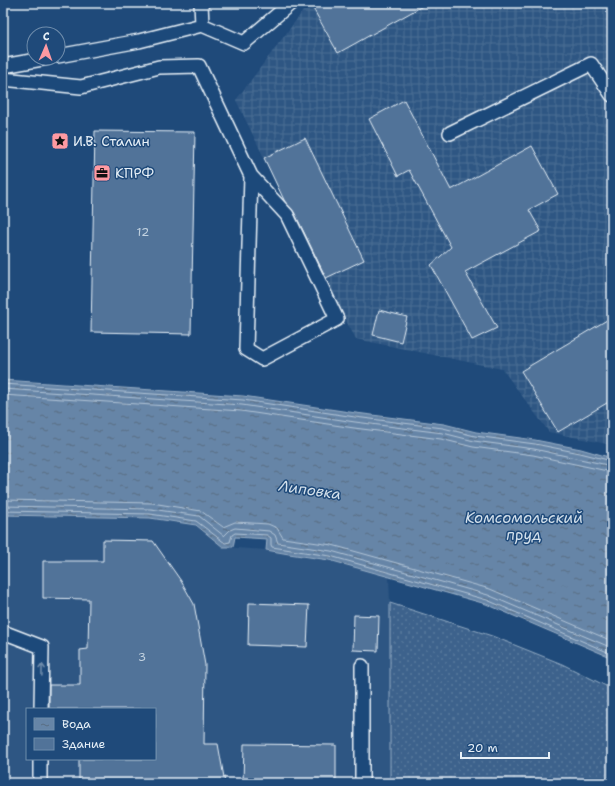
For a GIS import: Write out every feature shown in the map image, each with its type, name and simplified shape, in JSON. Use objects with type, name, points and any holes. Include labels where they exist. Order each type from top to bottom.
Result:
[{"type":"lane","points":[[201,3],[202,25]]},
{"type":"lane","points":[[66,54],[138,41],[202,25],[244,43],[291,3]]},
{"type":"lane","points":[[3,66],[26,62]]},
{"type":"lane","points":[[450,133],[591,64],[612,95]]},
{"type":"lane","points":[[3,79],[81,87],[159,67],[199,66],[251,176],[287,215],[337,319],[262,359],[246,349],[251,176]]},
{"type":"lane","points":[[3,632],[42,647],[41,708]]},
{"type":"lane","points":[[362,666],[362,783]]},
{"type":"lane","points":[[40,760],[40,783]]},
{"type":"shaded area","points":[[309,3],[612,3],[612,445],[549,432],[502,369],[356,339],[323,279],[236,100]]},
{"type":"shaded area","points":[[3,515],[150,518],[196,525],[223,547],[266,550],[329,560],[389,577],[390,783],[3,783]]},
{"type":"shaded area","points":[[390,603],[492,636],[562,664],[612,689],[612,783],[390,783]]},
{"type":"water","name":"Комсомольский пруд","points":[[3,380],[243,396],[356,413],[444,424],[476,432],[535,440],[581,449],[612,458],[612,658],[486,604],[329,560],[266,550],[267,539],[235,537],[233,547],[223,547],[196,525],[150,518],[3,515]]},
{"type":"pier","points":[[3,378],[5,378],[4,517],[3,517]]},
{"type":"building","points":[[310,3],[428,3],[338,53]]},
{"type":"building","points":[[404,100],[451,190],[532,146],[558,194],[529,210],[541,231],[465,272],[497,328],[472,340],[431,265],[451,247],[409,170],[398,176],[369,119]]},
{"type":"building","points":[[95,131],[195,132],[191,334],[91,332]]},
{"type":"building","points":[[305,138],[364,260],[326,278],[294,212],[285,202],[264,158]]},
{"type":"building","points":[[379,310],[407,317],[401,342],[373,335]]},
{"type":"building","points":[[612,317],[612,400],[558,432],[521,371]]},
{"type":"building","points":[[103,540],[153,541],[181,581],[194,604],[205,665],[204,744],[218,744],[225,783],[79,783],[79,760],[156,760],[156,708],[49,708],[49,685],[80,685],[80,650],[88,649],[89,599],[43,598],[43,561],[103,561]]},
{"type":"building","points":[[249,603],[309,605],[307,647],[248,645]]},
{"type":"building","points":[[354,615],[379,616],[378,651],[353,650]]},
{"type":"building","points":[[244,744],[336,745],[336,783],[243,783]]},
{"type":"place","name":"И.В. Сталин","points":[[60,141]]},
{"type":"place","name":"КПРФ","points":[[102,173]]},
{"type":"water label","name":"Липовка","points":[[310,490]]}]
